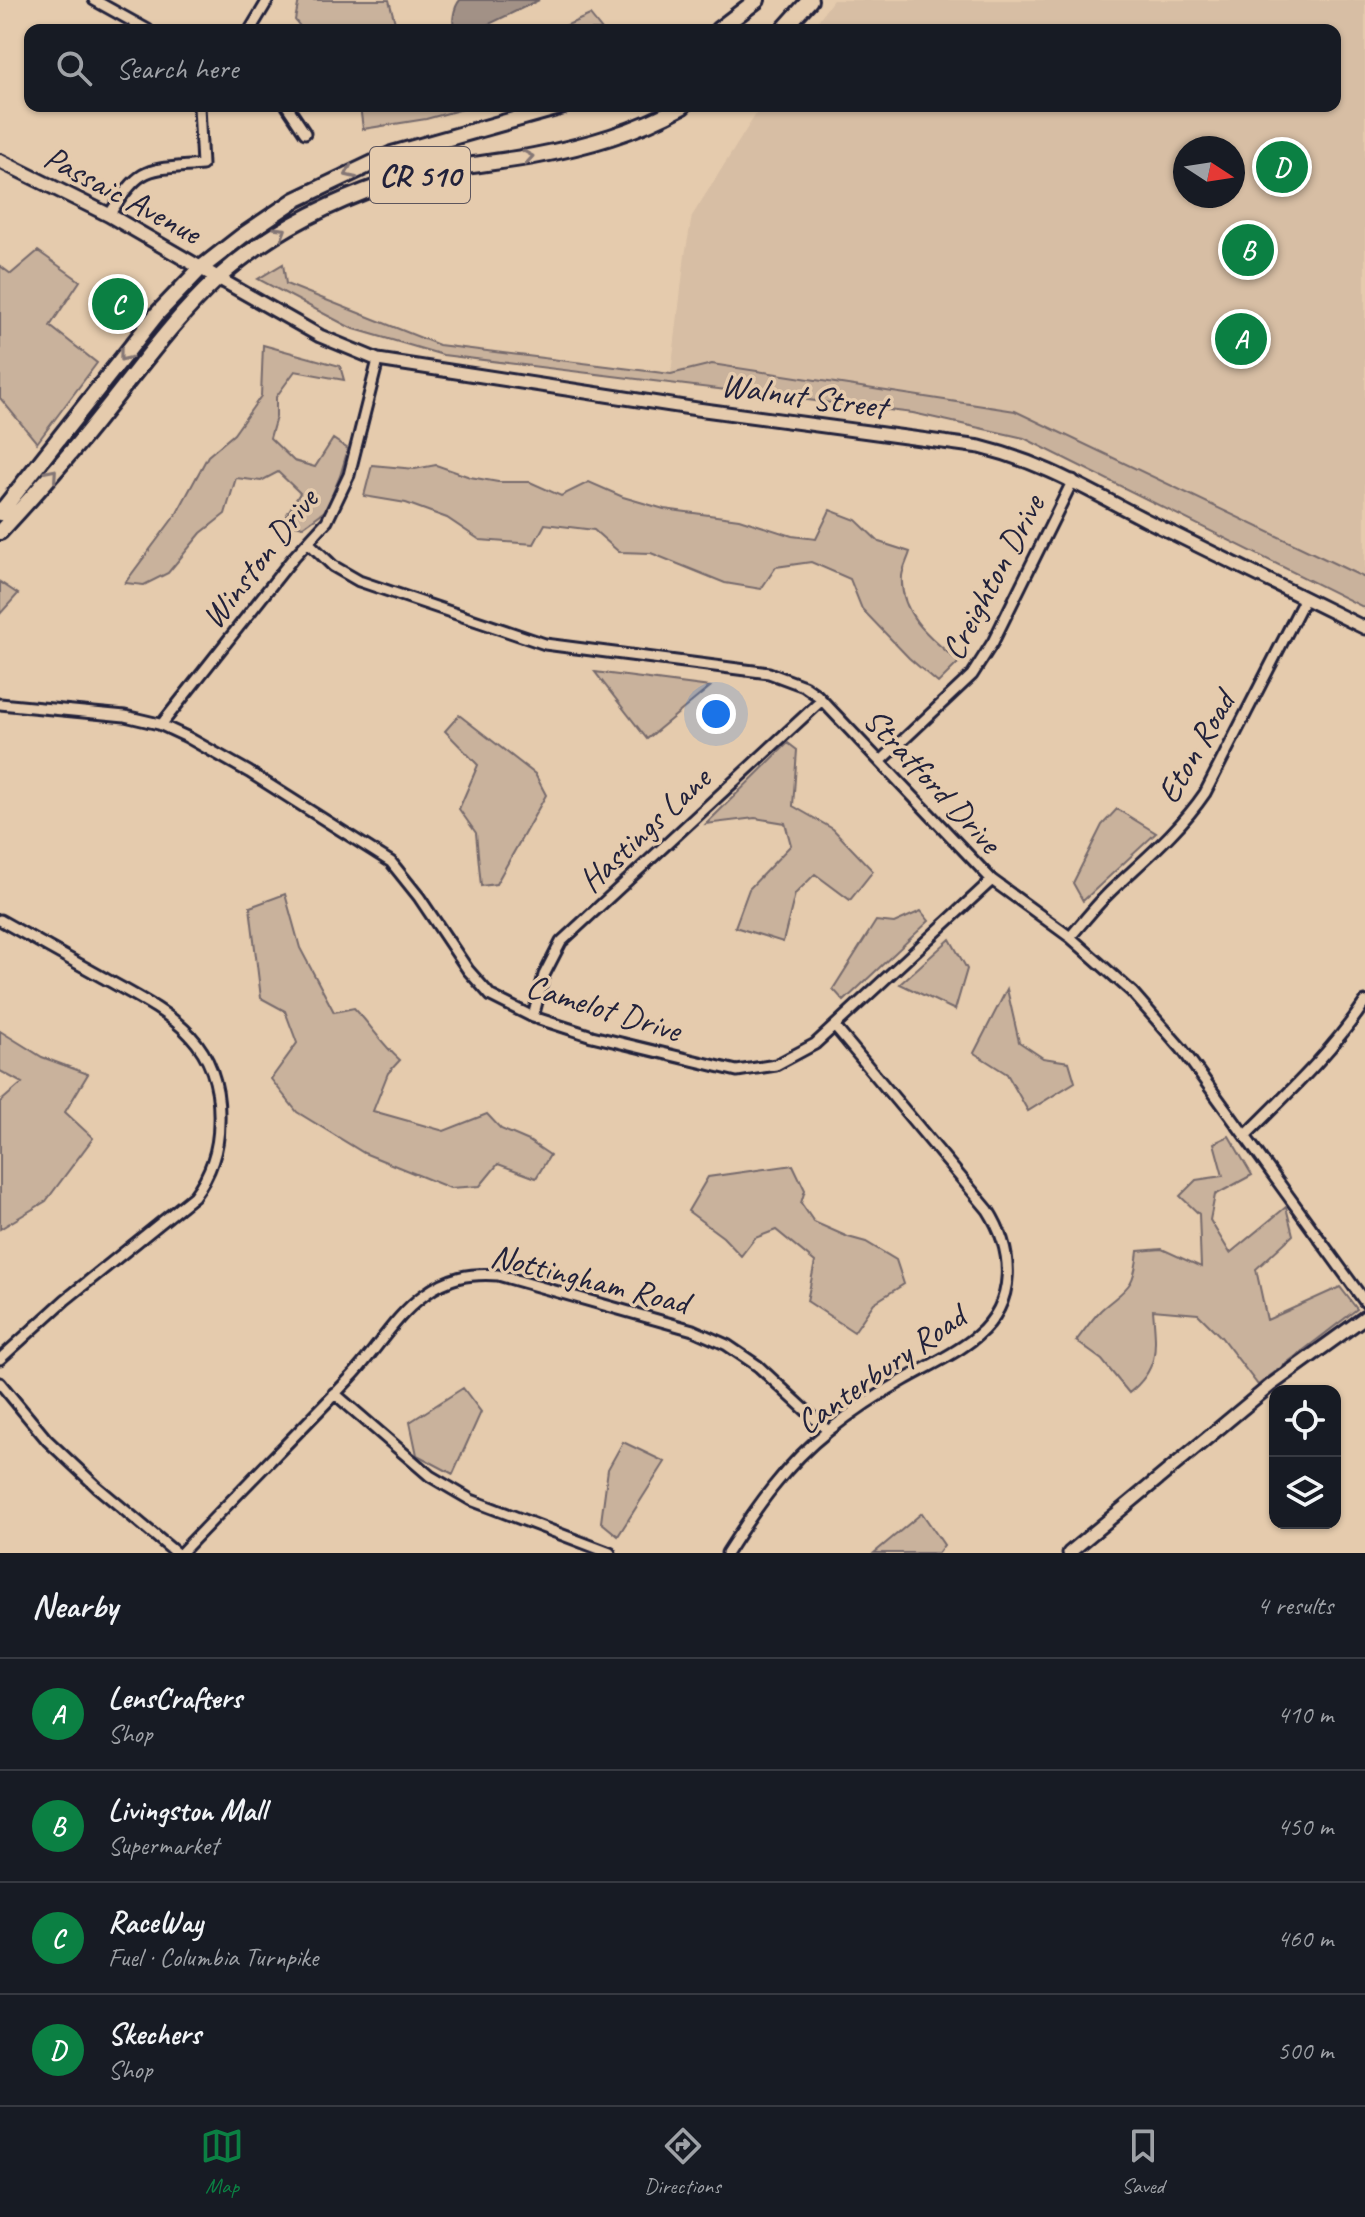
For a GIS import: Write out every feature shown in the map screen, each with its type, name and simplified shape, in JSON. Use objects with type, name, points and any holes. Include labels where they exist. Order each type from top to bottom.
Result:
[{"type":"main road","points":[[726,24],[757,0]]},
{"type":"main road","points":[[788,24],[810,0]]},
{"type":"main road","name":"CR 510","points":[[0,513],[157,314],[201,268],[295,200],[380,159],[540,112]]},
{"type":"main road","name":"CR 510","points":[[0,532],[83,438],[188,308],[249,253],[289,227],[334,204],[387,183],[437,170],[534,156],[610,140],[672,112]]},
{"type":"main road","name":"Passaic Avenue","points":[[0,161],[109,215],[218,278]]},
{"type":"street","points":[[254,24],[268,0]]},
{"type":"street","points":[[99,1],[138,24]]},
{"type":"street","points":[[109,215],[130,183],[141,174],[157,169],[202,165],[199,112]]},
{"type":"street","points":[[291,112],[305,133]]},
{"type":"street","name":"Walnut Street","points":[[218,278],[320,336],[378,360],[697,409],[980,447],[1019,456],[1073,480],[1365,628]]},
{"type":"street","name":"Winston Drive","points":[[161,725],[327,521],[342,494],[378,360]]},
{"type":"street","name":"Creighton Drive","points":[[881,761],[972,675],[993,642],[1073,480]]},
{"type":"street","name":"Stratford Drive","points":[[308,542],[333,566],[359,581],[545,644],[769,673],[804,686],[822,700],[992,880],[1070,937],[1132,992],[1182,1049],[1365,1302]]},
{"type":"street","name":"Eton Road","points":[[1070,937],[1111,891],[1187,819],[1205,793],[1305,598]]},
{"type":"street","name":"Hastings Lane","points":[[533,1017],[552,955],[567,936],[822,700]]},
{"type":"street","name":"Camelot Drive","points":[[0,704],[125,716],[161,725],[249,772],[391,862],[419,897],[468,970],[491,996],[533,1017],[643,1049],[737,1071],[776,1065],[815,1044],[992,880]]},
{"type":"street","points":[[0,920],[172,1016],[199,1044],[212,1066],[220,1105],[218,1144],[203,1184],[194,1196],[65,1300],[0,1359]]},
{"type":"street","points":[[1246,1135],[1320,1060],[1345,1032],[1365,1002]]},
{"type":"street","name":"Canterbury Road","points":[[727,1553],[784,1473],[828,1431],[871,1399],[978,1336],[998,1312],[1006,1288],[1008,1265],[1004,1239],[988,1210],[835,1027]]},
{"type":"street","name":"Nottingham Road","points":[[179,1553],[351,1377],[404,1313],[443,1283],[471,1273],[498,1275],[693,1330],[727,1345],[758,1366],[828,1431]]},
{"type":"street","points":[[1069,1553],[1271,1385],[1365,1317]]},
{"type":"street","points":[[0,1383],[47,1440],[97,1487],[179,1553]]},
{"type":"street","points":[[334,1393],[430,1476],[471,1500],[610,1553]]},
{"type":"shaded area","points":[[299,0],[389,0],[395,24],[298,24],[295,20]]},
{"type":"shaded area","points":[[460,0],[539,0],[489,24],[453,24]]},
{"type":"shaded area","points":[[833,0],[1365,0],[1365,578],[1015,411],[712,364],[671,374],[692,216],[757,112],[1341,112],[1341,24],[815,24]]},
{"type":"shaded area","points":[[590,15],[597,24],[570,24]]},
{"type":"shaded area","points":[[361,112],[452,112],[426,119],[363,129]]},
{"type":"shaded area","points":[[38,251],[80,281],[50,326],[97,363],[37,443],[0,398],[0,266],[11,274]]},
{"type":"shaded area","points":[[283,264],[286,284],[439,345],[671,374],[712,364],[1015,411],[1365,578],[1365,608],[1024,438],[913,413],[443,355],[351,328],[258,279]]},
{"type":"shaded area","points":[[263,345],[340,366],[344,380],[295,371],[276,397],[276,417],[270,438],[294,461],[315,467],[333,439],[348,449],[326,510],[303,527],[282,522],[300,493],[278,472],[261,481],[236,478],[225,514],[201,533],[168,573],[144,585],[125,583],[177,513],[208,456],[234,434],[261,396]]},
{"type":"shaded area","points":[[372,465],[415,469],[436,465],[470,477],[498,482],[530,482],[561,496],[589,482],[623,497],[664,509],[739,519],[792,536],[816,539],[830,510],[856,520],[879,542],[910,552],[902,576],[906,603],[920,625],[959,662],[938,683],[862,609],[850,579],[811,562],[776,567],[761,589],[725,583],[651,553],[619,552],[594,530],[545,524],[534,544],[480,540],[447,518],[406,503],[364,496]]},
{"type":"shaded area","points":[[0,582],[18,594],[0,614]]},
{"type":"shaded area","points":[[595,672],[710,687],[647,739]]},
{"type":"shaded area","points":[[459,715],[535,774],[546,795],[496,884],[481,886],[476,833],[459,809],[478,765],[445,731]]},
{"type":"shaded area","points":[[788,743],[797,750],[793,806],[833,829],[873,871],[850,900],[815,874],[795,894],[783,942],[735,927],[749,889],[791,845],[785,823],[755,818],[706,824]]},
{"type":"shaded area","points":[[1117,809],[1156,833],[1083,901],[1073,883],[1102,825]]},
{"type":"shaded area","points":[[285,894],[300,948],[334,1012],[354,1008],[400,1060],[388,1073],[373,1111],[444,1131],[487,1114],[501,1129],[529,1141],[550,1155],[536,1178],[498,1164],[480,1186],[450,1188],[364,1153],[297,1112],[271,1079],[297,1043],[285,1011],[261,998],[250,907]]},
{"type":"shaded area","points":[[921,911],[929,921],[844,1001],[833,989],[876,921],[894,923]]},
{"type":"shaded area","points":[[950,939],[967,969],[955,1010],[900,984]]},
{"type":"shaded area","points":[[1007,989],[1019,1042],[1043,1058],[1069,1062],[1075,1082],[1028,1111],[1007,1074],[974,1053]]},
{"type":"shaded area","points":[[0,1031],[42,1057],[88,1074],[65,1112],[93,1138],[46,1201],[0,1229],[0,1102],[22,1083],[0,1071]]},
{"type":"shaded area","points":[[1229,1136],[1252,1175],[1215,1195],[1210,1220],[1230,1253],[1286,1207],[1293,1235],[1256,1269],[1267,1320],[1340,1287],[1357,1309],[1258,1385],[1221,1337],[1198,1314],[1153,1310],[1154,1356],[1146,1375],[1129,1393],[1102,1360],[1076,1341],[1098,1314],[1128,1286],[1138,1251],[1162,1249],[1201,1267],[1199,1214],[1180,1196],[1196,1180],[1223,1176],[1214,1143]]},
{"type":"shaded area","points":[[793,1165],[805,1190],[801,1203],[814,1222],[866,1242],[896,1260],[904,1284],[874,1303],[854,1332],[807,1301],[815,1262],[776,1230],[755,1238],[741,1256],[723,1237],[688,1211],[708,1177]]},
{"type":"shaded area","points":[[463,1388],[481,1412],[453,1474],[417,1455],[410,1422]]},
{"type":"shaded area","points":[[623,1442],[665,1462],[618,1536],[601,1522],[608,1469]]},
{"type":"shaded area","points":[[922,1513],[944,1545],[938,1553],[874,1553]]},
{"type":"place","name":"Skechers","points":[[1282,167]]},
{"type":"place","name":"Livingston Mall","points":[[1248,250]]},
{"type":"place","name":"RaceWay","points":[[118,304]]},
{"type":"place","name":"LensCrafters","points":[[1241,339]]}]
